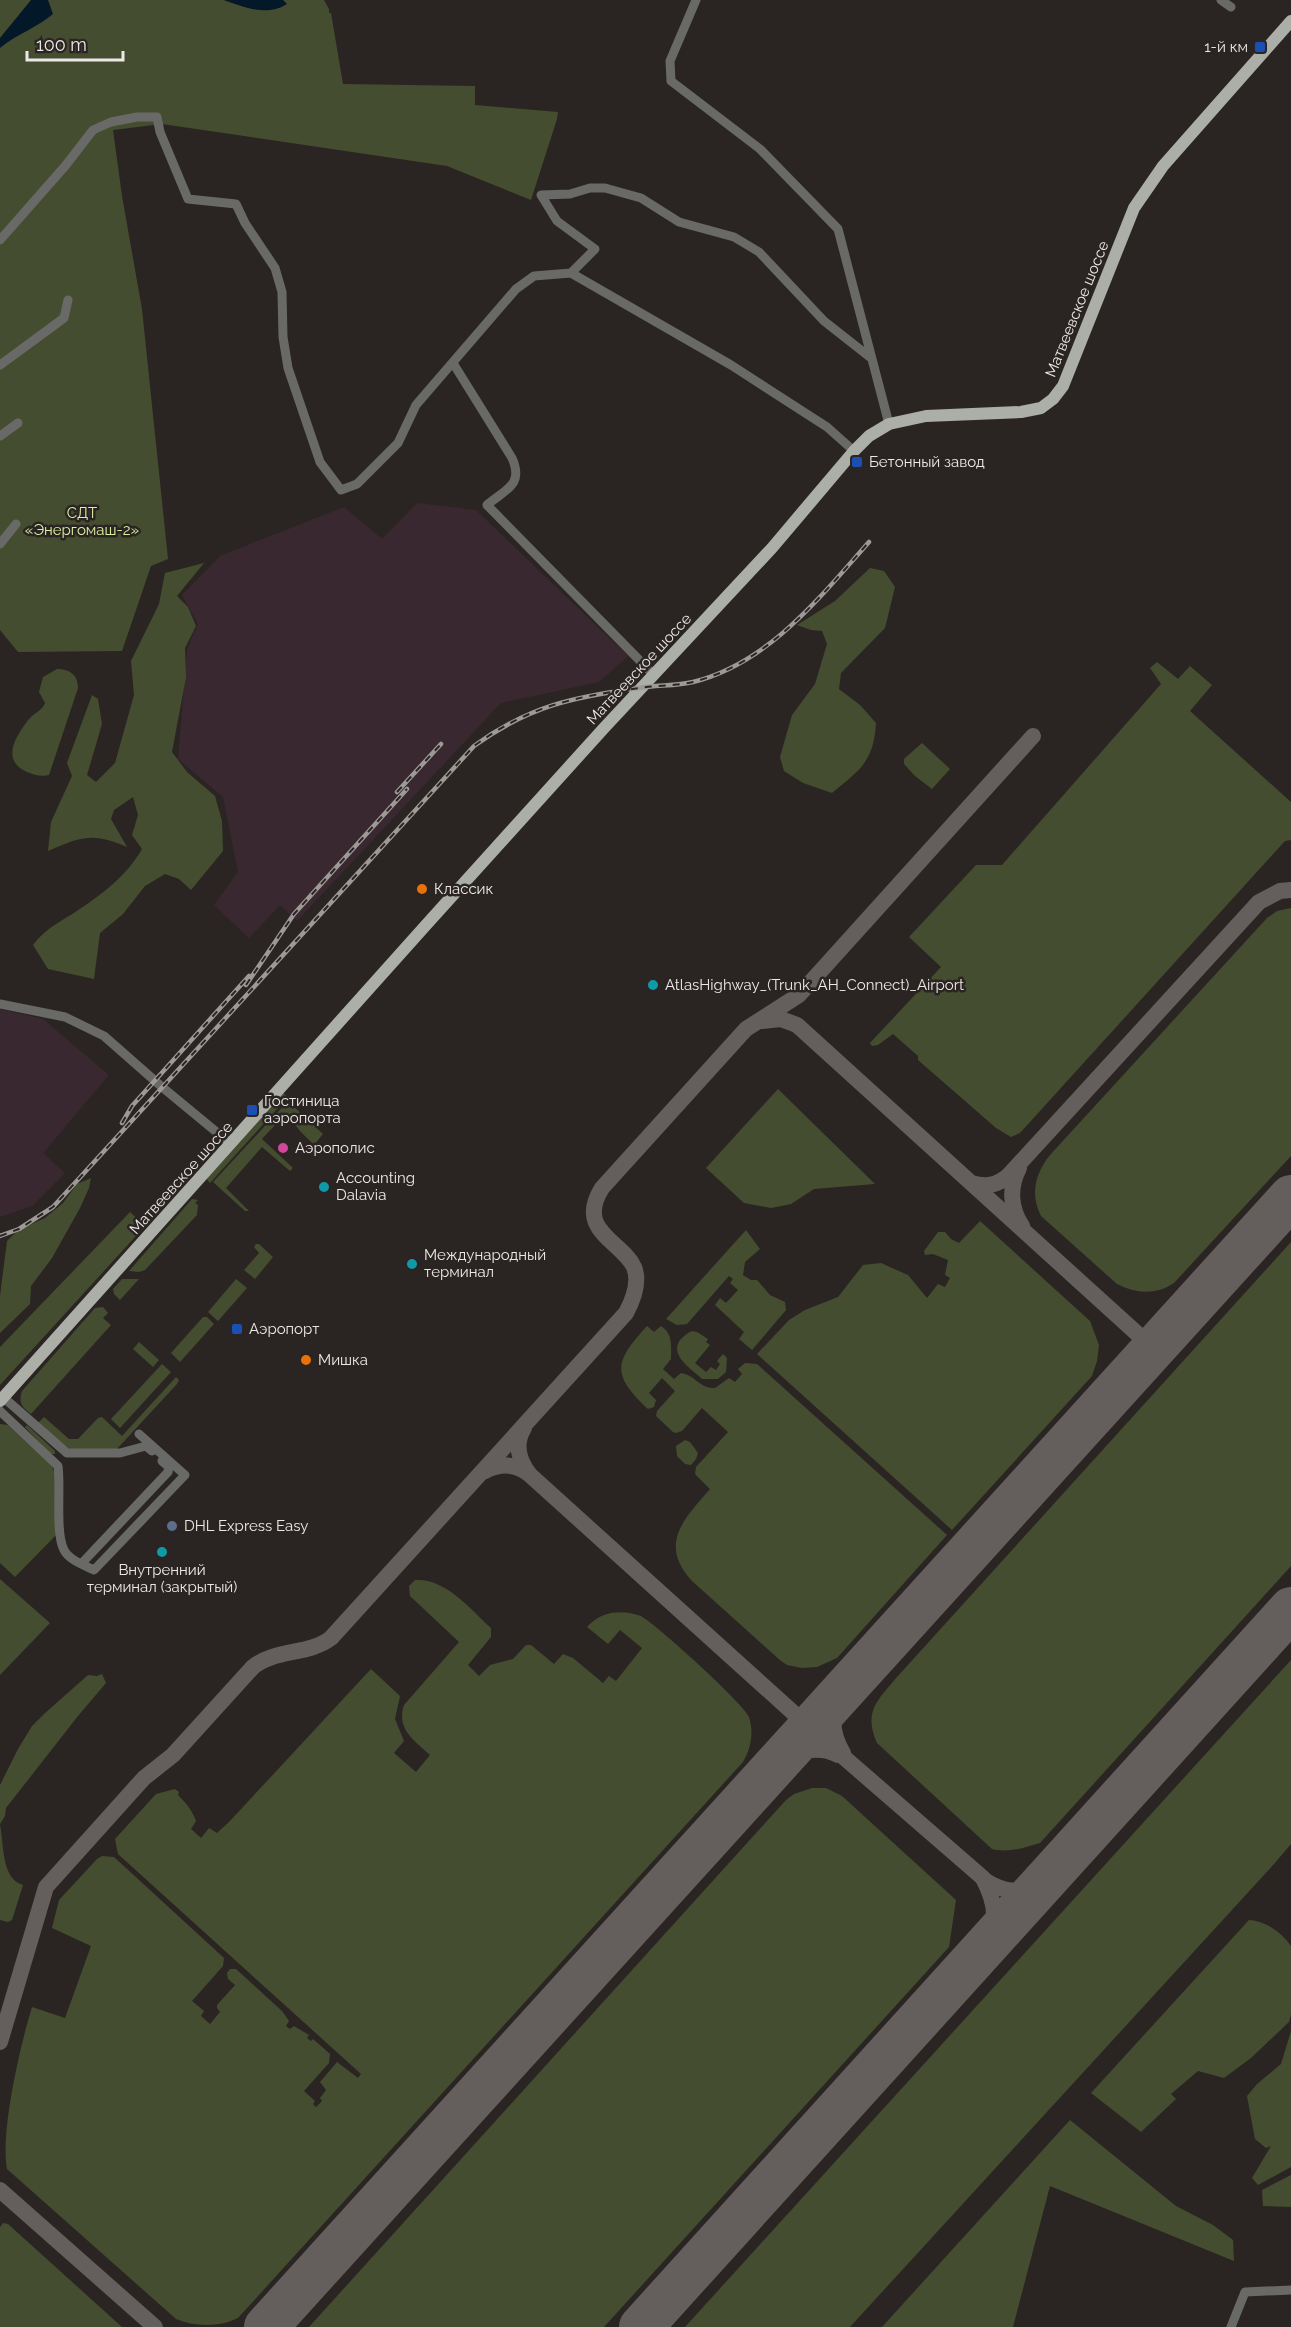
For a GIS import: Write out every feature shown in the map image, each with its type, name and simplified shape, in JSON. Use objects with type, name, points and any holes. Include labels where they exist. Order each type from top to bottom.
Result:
[{"type":"main road","name":"Матвеевское шоссе","points":[[2,1399],[426,926],[772,548],[854,451],[872,434],[889,424],[926,416],[1021,412],[1041,408],[1053,399],[1063,386],[1134,208],[1163,166],[1291,21]]},
{"type":"street","points":[[696,0],[670,61],[671,81],[760,149],[838,229],[889,424]]},
{"type":"street","points":[[1221,0],[1231,6]]},
{"type":"street","points":[[0,240],[66,165],[93,130],[111,122],[137,117],[158,117],[160,132],[188,199],[236,204],[245,223],[274,264],[282,292],[283,337],[288,368],[320,462],[341,490],[357,484],[398,443],[416,405],[516,289],[534,276],[572,273],[731,365],[827,427],[854,451]]},
{"type":"street","points":[[572,273],[595,249],[557,221],[541,195],[570,194],[598,187],[618,191],[641,198],[659,208],[671,219],[734,237],[756,250],[824,321],[871,358]]},
{"type":"street","points":[[0,365],[64,318],[68,300]]},
{"type":"street","points":[[453,363],[512,458],[516,469],[517,476],[514,483],[487,505],[654,675]]},
{"type":"street","points":[[0,436],[18,423]]},
{"type":"street","points":[[0,544],[16,524]]},
{"type":"street","points":[[0,1004],[65,1017],[104,1036],[231,1144]]},
{"type":"street","points":[[2,1399],[67,1453],[120,1453],[146,1446],[169,1467],[168,1472],[80,1563]]},
{"type":"street","points":[[0,1411],[58,1466],[60,1537],[64,1551],[94,1570],[185,1474],[139,1434]]},
{"type":"street","points":[[1231,2327],[1245,2292],[1291,2290]]},
{"type":"shaded area","points":[[417,503],[476,510],[628,656],[599,682],[501,703],[297,921],[280,905],[249,938],[214,905],[238,872],[223,797],[178,759],[187,649],[198,624],[182,595],[220,556],[344,507],[382,539]]},
{"type":"shaded area","points":[[0,1009],[43,1019],[109,1075],[43,1153],[65,1173],[32,1206],[0,1217]]},
{"type":"green space","name":"СДТ «Энергомаш-2»","points":[[0,0],[224,0],[245,7],[265,9],[282,7],[283,0],[324,0],[331,13],[343,84],[475,86],[475,105],[558,112],[531,200],[447,166],[162,124],[113,130],[142,309],[168,559],[151,566],[122,651],[18,652],[0,630]]},
{"type":"green space","points":[[204,563],[177,596],[188,607],[196,626],[185,648],[186,677],[172,752],[187,772],[215,796],[222,821],[223,851],[191,890],[179,879],[165,874],[145,886],[123,914],[100,933],[94,979],[48,969],[33,945],[57,923],[112,885],[142,849],[132,835],[138,815],[133,797],[114,810],[111,819],[127,847],[105,839],[87,838],[69,842],[48,851],[51,822],[72,776],[67,763],[92,695],[98,699],[102,724],[87,775],[96,782],[115,763],[134,695],[131,661],[159,604],[165,573]]},
{"type":"green space","points":[[870,568],[884,571],[895,587],[885,628],[841,673],[839,689],[860,705],[876,723],[875,736],[864,764],[832,793],[803,783],[784,771],[780,757],[792,715],[815,684],[827,644],[822,631],[797,625],[835,601]]},
{"type":"green space","points":[[1157,662],[1178,679],[1190,666],[1212,685],[1190,711],[1291,802],[1291,840],[1285,841],[1020,1133],[1011,1137],[996,1128],[918,1060],[918,1056],[893,1034],[878,1045],[872,1046],[870,1043],[941,967],[909,937],[976,865],[1002,865],[1161,684],[1150,668]]},
{"type":"green space","points":[[57,669],[66,670],[72,674],[77,680],[78,688],[49,775],[44,776],[27,772],[19,767],[12,754],[16,740],[24,726],[45,703],[39,692],[43,677]]},
{"type":"green space","points":[[922,743],[950,769],[932,789],[904,764],[904,759]]},
{"type":"green space","points":[[1291,908],[1291,1156],[1174,1283],[1160,1290],[1146,1292],[1131,1290],[1117,1284],[1041,1216],[1035,1192],[1041,1169],[1050,1155],[1267,918],[1277,911]]},
{"type":"green space","points":[[778,1089],[875,1184],[814,1189],[791,1204],[771,1208],[744,1203],[706,1168]]},
{"type":"green space","points":[[283,1093],[288,1097],[210,1183],[205,1177]]},
{"type":"green space","points":[[288,1101],[323,1134],[314,1145],[286,1113],[262,1139],[293,1168],[290,1171],[262,1147],[226,1188],[249,1211],[245,1211],[213,1182]]},
{"type":"green space","points":[[91,1178],[80,1208],[52,1258],[31,1286],[30,1304],[0,1333],[0,1296],[7,1241],[18,1230],[45,1218],[63,1203],[77,1184]]},
{"type":"green space","points":[[192,1199],[198,1200],[195,1203],[198,1205],[197,1215],[145,1270],[129,1271]]},
{"type":"green space","points":[[130,1212],[145,1226],[0,1385],[0,1347]]},
{"type":"green space","points":[[980,1221],[1090,1321],[1099,1345],[1092,1376],[952,1530],[757,1354],[789,1320],[805,1310],[838,1297],[863,1265],[881,1263],[908,1275],[927,1298],[938,1284],[945,1287],[950,1278],[945,1275],[948,1260],[933,1254],[925,1255],[924,1251],[938,1232],[945,1232],[959,1243]]},
{"type":"green space","points":[[746,1230],[760,1249],[745,1262],[743,1275],[751,1280],[757,1280],[770,1295],[785,1302],[786,1310],[752,1350],[739,1339],[744,1332],[715,1305],[720,1298],[726,1303],[738,1290],[730,1283],[733,1279],[729,1276],[687,1324],[677,1325],[666,1319]]},
{"type":"green space","points":[[1291,1242],[1291,1566],[1040,1843],[1010,1850],[992,1849],[877,1743],[872,1722],[875,1707],[897,1677]]},
{"type":"green space","points":[[259,1244],[273,1257],[255,1279],[244,1270],[259,1253],[254,1247]]},
{"type":"green space","points":[[122,1279],[139,1279],[120,1300],[114,1294],[113,1289]]},
{"type":"green space","points":[[236,1279],[247,1288],[218,1321],[208,1312]]},
{"type":"green space","points":[[103,1307],[108,1313],[103,1318],[111,1325],[31,1414],[25,1409],[20,1399],[22,1391],[95,1308]]},
{"type":"green space","points":[[203,1317],[207,1317],[214,1324],[180,1362],[171,1353]]},
{"type":"green space","points":[[647,1326],[654,1332],[661,1326],[668,1333],[671,1340],[671,1359],[663,1369],[674,1379],[681,1373],[686,1374],[705,1386],[715,1388],[729,1378],[735,1382],[742,1374],[738,1369],[745,1363],[757,1364],[947,1535],[837,1658],[817,1667],[802,1668],[787,1665],[692,1581],[682,1568],[677,1555],[678,1532],[691,1511],[710,1489],[695,1474],[696,1467],[728,1432],[702,1408],[682,1431],[673,1432],[656,1416],[657,1411],[675,1391],[662,1378],[649,1393],[656,1400],[654,1407],[648,1409],[636,1397],[623,1377],[621,1368],[628,1349]]},
{"type":"green space","points":[[692,1331],[708,1339],[706,1342],[710,1345],[695,1363],[706,1372],[711,1367],[716,1370],[720,1364],[717,1361],[723,1354],[727,1358],[726,1372],[718,1379],[702,1379],[679,1357],[677,1346],[680,1340]]},
{"type":"green space","points":[[139,1342],[159,1360],[153,1367],[133,1349]]},
{"type":"green space","points":[[162,1364],[171,1372],[120,1428],[111,1419]]},
{"type":"green space","points":[[176,1377],[179,1380],[177,1384],[116,1450],[70,1449],[37,1424],[44,1417],[69,1439],[78,1439],[98,1418],[102,1417],[122,1436]]},
{"type":"green space","points":[[0,1424],[8,1425],[52,1466],[55,1475],[57,1534],[15,1577],[0,1563]]},
{"type":"green space","points":[[22,1424],[25,1427],[27,1425],[55,1451],[55,1454],[51,1454]]},
{"type":"green space","points":[[685,1440],[690,1442],[698,1453],[691,1465],[685,1464],[677,1456],[676,1446]]},
{"type":"green space","points":[[0,1579],[50,1623],[0,1675]]},
{"type":"green space","points":[[415,1580],[437,1584],[447,1589],[491,1628],[491,1637],[468,1665],[479,1676],[490,1665],[513,1659],[526,1645],[531,1645],[554,1664],[563,1654],[573,1658],[603,1683],[609,1676],[616,1681],[642,1648],[620,1630],[608,1644],[587,1627],[599,1618],[612,1613],[641,1616],[699,1665],[743,1709],[751,1723],[750,1746],[743,1762],[238,2318],[215,2324],[199,2325],[183,2322],[176,2319],[7,2169],[6,2134],[9,2112],[17,2066],[32,2007],[65,2018],[91,1946],[52,1928],[59,1900],[97,1859],[102,1856],[114,1857],[224,1958],[223,1966],[192,2001],[204,2011],[201,2016],[210,2024],[220,2012],[217,2005],[235,1985],[228,1979],[227,1973],[230,1969],[236,1969],[282,2011],[289,2021],[286,2026],[290,2029],[294,2026],[309,2035],[307,2038],[311,2041],[313,2039],[330,2054],[329,2063],[304,2091],[315,2101],[313,2104],[316,2107],[322,2101],[320,2098],[326,2090],[320,2082],[337,2062],[358,2078],[361,2074],[118,1854],[115,1839],[156,1794],[175,1789],[193,1813],[196,1821],[191,1829],[201,1838],[209,1828],[217,1833],[371,1669],[400,1696],[395,1719],[404,1741],[394,1753],[416,1772],[430,1755],[404,1727],[402,1713],[404,1705],[459,1642],[410,1596],[409,1586]]},
{"type":"green space","points":[[1291,1660],[1291,1844],[1274,1864],[850,2327],[685,2327]]},
{"type":"green space","points":[[102,1674],[106,1683],[6,1808],[5,1816],[0,1824],[0,1785],[32,1726],[88,1675]]},
{"type":"green space","points":[[812,1788],[826,1788],[842,1796],[956,1900],[949,1947],[604,2327],[309,2327],[786,1800],[794,1794]]},
{"type":"green space","points":[[0,1825],[7,1868],[11,1876],[23,1885],[12,1920],[8,1922],[0,1920]]},
{"type":"green space","points":[[1249,1920],[1273,1928],[1291,1946],[1289,2022],[1251,2058],[1224,2078],[1198,2071],[1171,2094],[1176,2099],[1141,2132],[1091,2093]]},
{"type":"green space","points":[[1291,2031],[1291,2167],[1258,2185],[1252,2178],[1271,2146],[1266,2148],[1255,2139],[1247,2096],[1257,2084],[1281,2064]]},
{"type":"green space","points":[[1070,2120],[1176,2206],[1213,2225],[1233,2240],[1234,2261],[1050,2186],[1013,2327],[882,2327]]},
{"type":"green space","points":[[1291,2175],[1291,2207],[1263,2206],[1262,2190]]},
{"type":"green space","points":[[3,2223],[8,2224],[122,2327],[0,2327],[0,2227]]},
{"type":"water","points":[[31,0],[48,0],[53,14],[0,48],[0,38]]},
{"type":"water","points":[[224,0],[283,0],[287,4],[271,10],[255,10]]},
{"type":"taxiway","points":[[0,2042],[46,1887],[144,1778],[173,1755],[253,1667],[271,1657],[313,1647],[331,1638],[626,1313],[635,1291],[636,1273],[628,1258],[597,1225],[594,1215],[595,1203],[602,1188],[746,1029],[799,995],[1033,736]]},
{"type":"taxiway","points":[[971,1183],[991,1185],[1008,1176],[1259,902],[1280,891],[1291,890]]},
{"type":"taxiway","points":[[762,1021],[781,1019],[797,1025],[1153,1348]]},
{"type":"taxiway","points":[[1019,1168],[1012,1197],[1015,1212],[1022,1226]]},
{"type":"taxiway","points":[[485,1471],[508,1465],[519,1468],[530,1475],[519,1452],[519,1440],[524,1428]]},
{"type":"taxiway","points":[[530,1475],[809,1727],[983,1878],[992,1898],[994,1917],[990,1935],[979,1954]]},
{"type":"taxiway","points":[[842,1692],[835,1708],[833,1723],[836,1738],[843,1753]]},
{"type":"taxiway","points":[[783,1757],[817,1750],[838,1755]]},
{"type":"taxiway","points":[[983,1879],[1006,1890],[1014,1891],[1029,1889],[1045,1882]]},
{"type":"taxiway","points":[[0,2190],[155,2327]]},
{"type":"runway","points":[[266,2327],[1291,1197]]},
{"type":"runway","points":[[641,2327],[1291,1609]]},
{"type":"railway","points":[[0,1236],[19,1229],[53,1207],[474,746],[514,721],[552,705],[615,691],[693,682],[720,673],[746,660],[791,626],[869,542]]},
{"type":"railway","points":[[397,792],[441,744]]},
{"type":"railway","points":[[246,985],[294,914],[407,789]]},
{"type":"railway","points":[[122,1123],[132,1106],[249,976]]},
{"type":"place","name":"1-й км","points":[[1260,47]]},
{"type":"place","name":"Бетонный завод","points":[[857,462]]},
{"type":"place","name":"Классик","points":[[422,889]]},
{"type":"place","name":"AtlasHighway_(Trunk_AH_Connect)_Airport","points":[[653,985]]},
{"type":"place","name":"Гостиница аэропорта","points":[[252,1110]]},
{"type":"place","name":"Аэрополис","points":[[283,1148]]},
{"type":"place","name":"Accounting Dalavia","points":[[324,1187]]},
{"type":"place","name":"Международный терминал","points":[[412,1264]]},
{"type":"place","name":"Аэропорт","points":[[237,1329]]},
{"type":"place","name":"Мишка","points":[[306,1360]]},
{"type":"place","name":"DHL Express Easy","points":[[172,1526]]},
{"type":"place","name":"Внутренний терминал (закрытый)","points":[[162,1552]]}]
